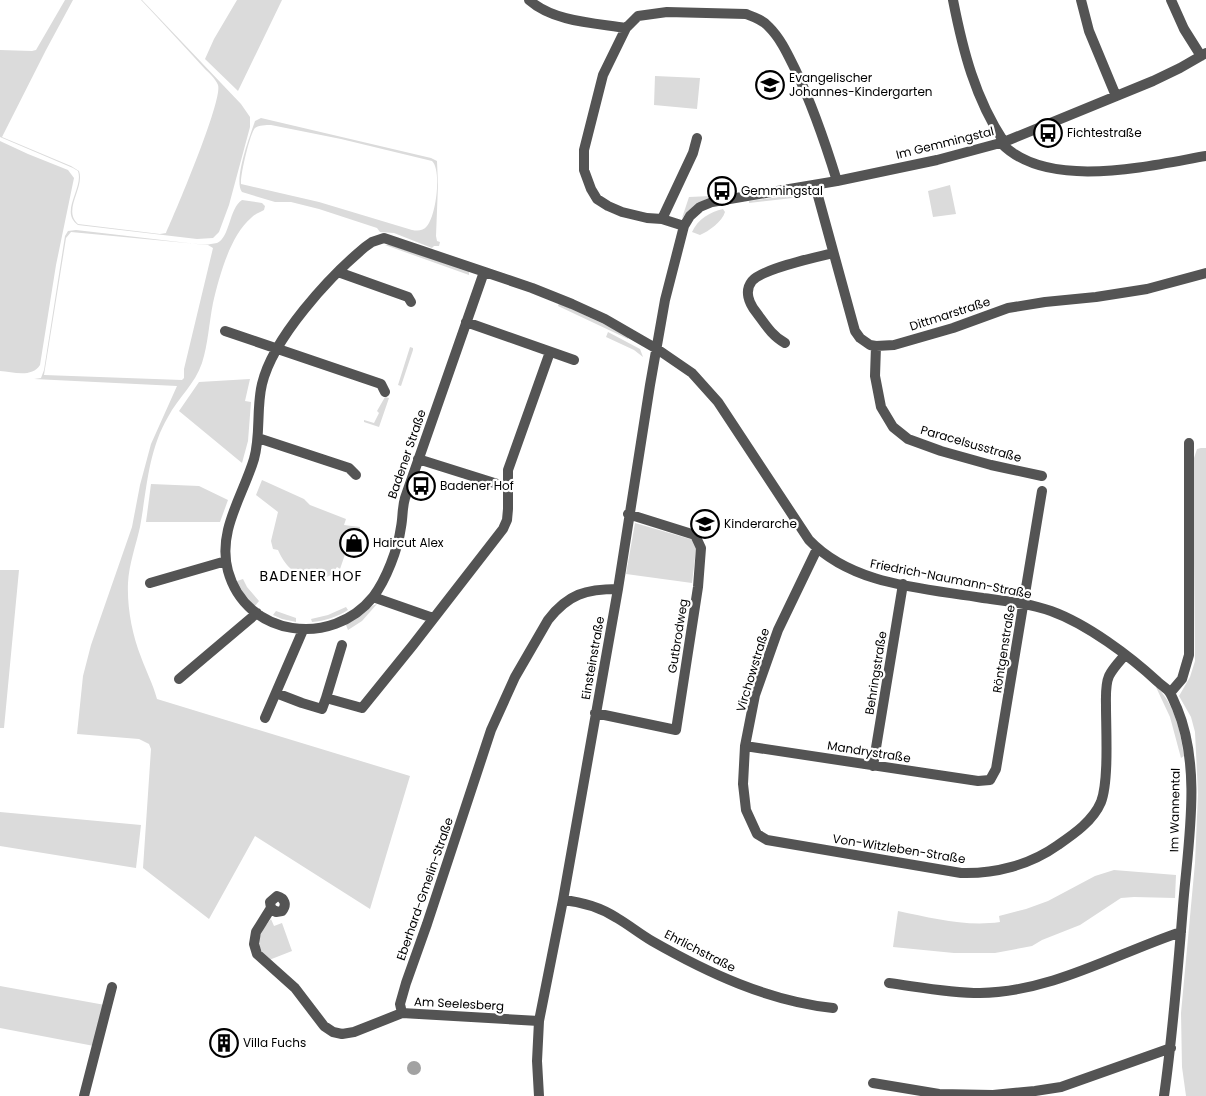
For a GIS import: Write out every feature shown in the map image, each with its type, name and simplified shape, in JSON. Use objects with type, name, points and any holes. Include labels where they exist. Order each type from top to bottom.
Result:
[{"type":"street","points":[[529,0],[536,6],[562,17],[626,28]]},
{"type":"street","points":[[953,0],[960,39],[972,79],[992,124],[1003,142],[1017,155],[1031,161],[1080,172],[1128,169],[1206,156]]},
{"type":"street","points":[[1081,0],[1089,31],[1116,96]]},
{"type":"street","points":[[1171,0],[1184,29],[1204,54]]},
{"type":"street","points":[[684,226],[662,219],[634,216],[608,206],[597,198],[590,189],[584,170],[583,161],[586,138],[603,75],[626,28],[638,16],[651,13],[746,14],[757,18],[769,27],[789,56],[807,94],[820,127],[837,181]]},
{"type":"street","name":"Im Gemmingstal","points":[[684,226],[690,216],[700,207],[712,202],[837,181],[945,158],[1003,142],[1153,81],[1204,54]]},
{"type":"street","points":[[662,219],[694,153],[697,138]]},
{"type":"street","points":[[815,185],[855,331],[860,338],[876,346]]},
{"type":"street","name":"Einsteinstraße","points":[[539,1096],[537,1061],[539,1021],[563,900],[618,589],[628,514],[668,285],[684,226]]},
{"type":"street","name":"Badener Straße","points":[[484,272],[403,504],[401,530],[393,556],[385,576],[373,597],[359,612],[339,623],[316,629],[304,630],[280,626],[257,613],[235,588],[228,571],[225,552],[227,531],[254,458],[258,438],[258,402],[263,382],[270,361],[294,324],[313,299],[365,246],[384,238],[484,272],[572,304],[605,319],[657,349]]},
{"type":"street","points":[[785,343],[775,338],[753,308],[748,296],[751,282],[756,277],[776,269],[833,253]]},
{"type":"street","points":[[338,272],[408,296],[411,302]]},
{"type":"street","name":"Dittmarstraße","points":[[876,346],[894,345],[916,340],[1008,308],[1147,289],[1206,273]]},
{"type":"street","points":[[466,322],[574,360]]},
{"type":"street","points":[[225,330],[381,384],[385,392]]},
{"type":"street","name":"Paracelsusstraße","points":[[876,346],[875,376],[881,407],[893,427],[908,439],[940,451],[1042,476]]},
{"type":"street","name":"Friedrich-Naumann-Straße","points":[[657,349],[692,373],[718,402],[809,540],[818,549],[849,570],[903,584],[1024,604],[1049,610],[1085,627],[1142,666],[1170,693]]},
{"type":"street","points":[[326,698],[362,708],[503,529],[507,520],[508,470],[550,352]]},
{"type":"street","points":[[258,438],[349,468],[356,474]]},
{"type":"street","points":[[1170,693],[1182,679],[1190,655],[1189,443]]},
{"type":"street","points":[[418,459],[507,487]]},
{"type":"street","name":"Röntgenstraße","points":[[990,780],[996,769],[1042,491]]},
{"type":"street","name":"Gutbrodweg","points":[[596,713],[676,730],[698,587],[700,545],[695,535],[628,514]]},
{"type":"street","name":"Virchowstraße","points":[[757,834],[746,810],[743,764],[744,746],[755,694],[778,630],[818,549]]},
{"type":"street","points":[[150,583],[226,561]]},
{"type":"street","name":"Behringstraße","points":[[873,766],[903,584]]},
{"type":"street","name":"Eberhard-Gmelin-Straße","points":[[402,1014],[400,1004],[406,983],[491,730],[515,677],[555,611],[576,594],[595,590],[618,589]]},
{"type":"street","points":[[373,597],[433,618]]},
{"type":"street","points":[[179,679],[257,613]]},
{"type":"street","points":[[265,718],[304,630]]},
{"type":"street","points":[[276,693],[322,709],[342,645]]},
{"type":"street","name":"Von-Witzleben-Straße","points":[[757,834],[767,840],[796,846],[961,873],[981,874],[1015,866],[1050,851],[1079,830],[1101,802],[1106,775],[1106,695],[1108,678],[1125,655]]},
{"type":"street","name":"Im Wannental","points":[[1164,1096],[1171,1048],[1190,822],[1190,782],[1184,724],[1170,693]]},
{"type":"street","name":"Mandrystraße","points":[[744,746],[978,781],[990,780]]},
{"type":"street","name":"Ehrlichstraße","points":[[563,900],[588,904],[599,908],[616,917],[651,941],[728,980],[774,996],[833,1008]]},
{"type":"street","name":"Am Seelesberg","points":[[271,908],[256,932],[254,944],[256,954],[295,988],[328,1030],[339,1034],[347,1033],[402,1014],[539,1021]]},
{"type":"street","points":[[889,983],[949,992],[981,993],[1018,989],[1083,971],[1144,945],[1181,932]]},
{"type":"street","points":[[84,1096],[112,987]]},
{"type":"street","points":[[873,1083],[939,1094],[993,1095],[1035,1092],[1088,1079],[1171,1048]]},
{"type":"shaded area","points":[[65,0],[73,0],[2,137],[79,171],[79,184],[72,212],[78,224],[160,234],[166,233],[206,133],[218,95],[218,85],[216,80],[142,0],[241,104],[250,117],[250,127],[229,205],[219,232],[213,238],[197,239],[78,225],[73,220],[71,207],[78,185],[78,171],[0,137],[0,50],[36,50]]},
{"type":"shaded area","points":[[237,0],[282,0],[238,91],[205,59],[214,39]]},
{"type":"shaded area","points":[[655,76],[700,78],[697,109],[654,105]]},
{"type":"shaded area","points":[[261,118],[437,161],[438,185],[436,236],[437,241],[440,242],[439,246],[432,248],[394,233],[380,232],[377,228],[319,209],[291,202],[275,202],[242,192],[240,186],[241,168],[255,121]],"holes":[[[271,125],[341,139],[432,161],[437,174],[437,193],[433,213],[425,228],[412,230],[319,202],[241,184],[248,146],[257,127]]]},
{"type":"shaded area","points":[[0,141],[68,170],[74,178],[56,265],[40,365],[37,369],[27,373],[0,371]]},
{"type":"shaded area","points":[[950,185],[956,214],[933,217],[928,191]]},
{"type":"shaded area","points":[[802,194],[801,197],[749,203],[749,201]]},
{"type":"shaded area","points":[[711,196],[693,207],[682,218],[689,197]]},
{"type":"shaded area","points":[[242,200],[262,203],[265,206],[264,210],[254,215],[244,226],[231,246],[215,293],[206,348],[199,371],[168,417],[156,443],[149,470],[140,527],[128,583],[131,620],[138,648],[157,699],[410,776],[370,909],[255,836],[209,919],[143,868],[151,749],[149,744],[139,739],[77,734],[83,676],[91,645],[132,527],[140,485],[151,444],[177,386],[34,379],[41,378],[44,370],[65,236],[68,231],[76,230],[192,243],[71,232],[66,238],[44,375],[182,380],[213,248],[206,245],[217,243],[225,235],[234,209]]},
{"type":"shaded area","points":[[723,209],[725,212],[723,216],[711,229],[700,235],[692,232],[705,217]]},
{"type":"shaded area","points":[[385,245],[469,271],[469,275]]},
{"type":"shaded area","points":[[559,303],[629,336],[628,339],[558,306]]},
{"type":"shaded area","points":[[608,332],[640,349],[643,357],[634,350],[606,337]]},
{"type":"shaded area","points":[[410,347],[413,350],[401,386],[398,385]]},
{"type":"shaded area","points":[[250,379],[245,401],[251,402],[248,441],[242,463],[179,411],[199,382]]},
{"type":"shaded area","points":[[385,397],[389,398],[379,427],[364,422],[364,420],[374,423],[379,413],[377,411]]},
{"type":"shaded area","points":[[1206,448],[1206,1096],[1186,1096],[1182,1067],[1181,1013],[1195,863],[1198,794],[1195,732],[1191,717],[1179,696],[1190,677],[1195,661],[1193,461],[1197,449]]},
{"type":"shaded area","points":[[262,480],[304,499],[310,505],[346,519],[344,525],[360,527],[359,539],[351,537],[340,569],[337,567],[331,575],[322,579],[321,575],[306,576],[294,572],[278,550],[273,549],[271,541],[278,512],[256,495]]},
{"type":"shaded area","points":[[151,484],[199,486],[228,500],[220,522],[146,522]]},
{"type":"shaded area","points":[[635,523],[697,541],[692,583],[626,574]]},
{"type":"shaded area","points":[[0,570],[19,570],[4,728],[0,728]]},
{"type":"shaded area","points":[[243,579],[259,601],[255,606],[244,594],[237,581]]},
{"type":"shaded area","points":[[377,604],[362,621],[348,630],[346,625]]},
{"type":"shaded area","points":[[346,607],[348,610],[340,615],[312,622],[311,619],[328,615]]},
{"type":"shaded area","points":[[276,611],[296,618],[296,622],[273,615]]},
{"type":"shaded area","points":[[1155,685],[1162,692],[1176,718],[1184,756],[1181,758],[1170,717]]},
{"type":"shaded area","points":[[0,812],[141,825],[136,868],[0,846]]},
{"type":"shaded area","points":[[1114,870],[1176,875],[1175,898],[1121,898],[1080,925],[1032,946],[995,953],[954,953],[893,947],[898,911],[962,923],[1000,922],[999,916],[1048,901],[1095,876]]},
{"type":"shaded area","points":[[271,919],[274,926],[282,923],[292,951],[269,960],[259,945],[263,929]]},
{"type":"shaded area","points":[[0,986],[105,1005],[94,1046],[0,1028]]},
{"type":"shaded area","points":[[414,1061],[419,1063],[421,1068],[419,1073],[414,1075],[409,1073],[407,1068],[409,1063]]},
{"type":"place","name":"Evangelischer Johannes-Kindergarten","points":[[770,85]]},
{"type":"place","name":"Fichtestraße","points":[[1048,133]]},
{"type":"place","name":"Gemmingstal","points":[[722,191]]},
{"type":"place","name":"Badener Hof","points":[[421,486]]},
{"type":"place","name":"Kinderarche","points":[[705,524]]},
{"type":"place","name":"Haircut Alex","points":[[354,543]]},
{"type":"place","name":"Villa Fuchs","points":[[224,1043]]},
{"type":"district","name":"BADENER HOF","points":[[311,576]]}]
